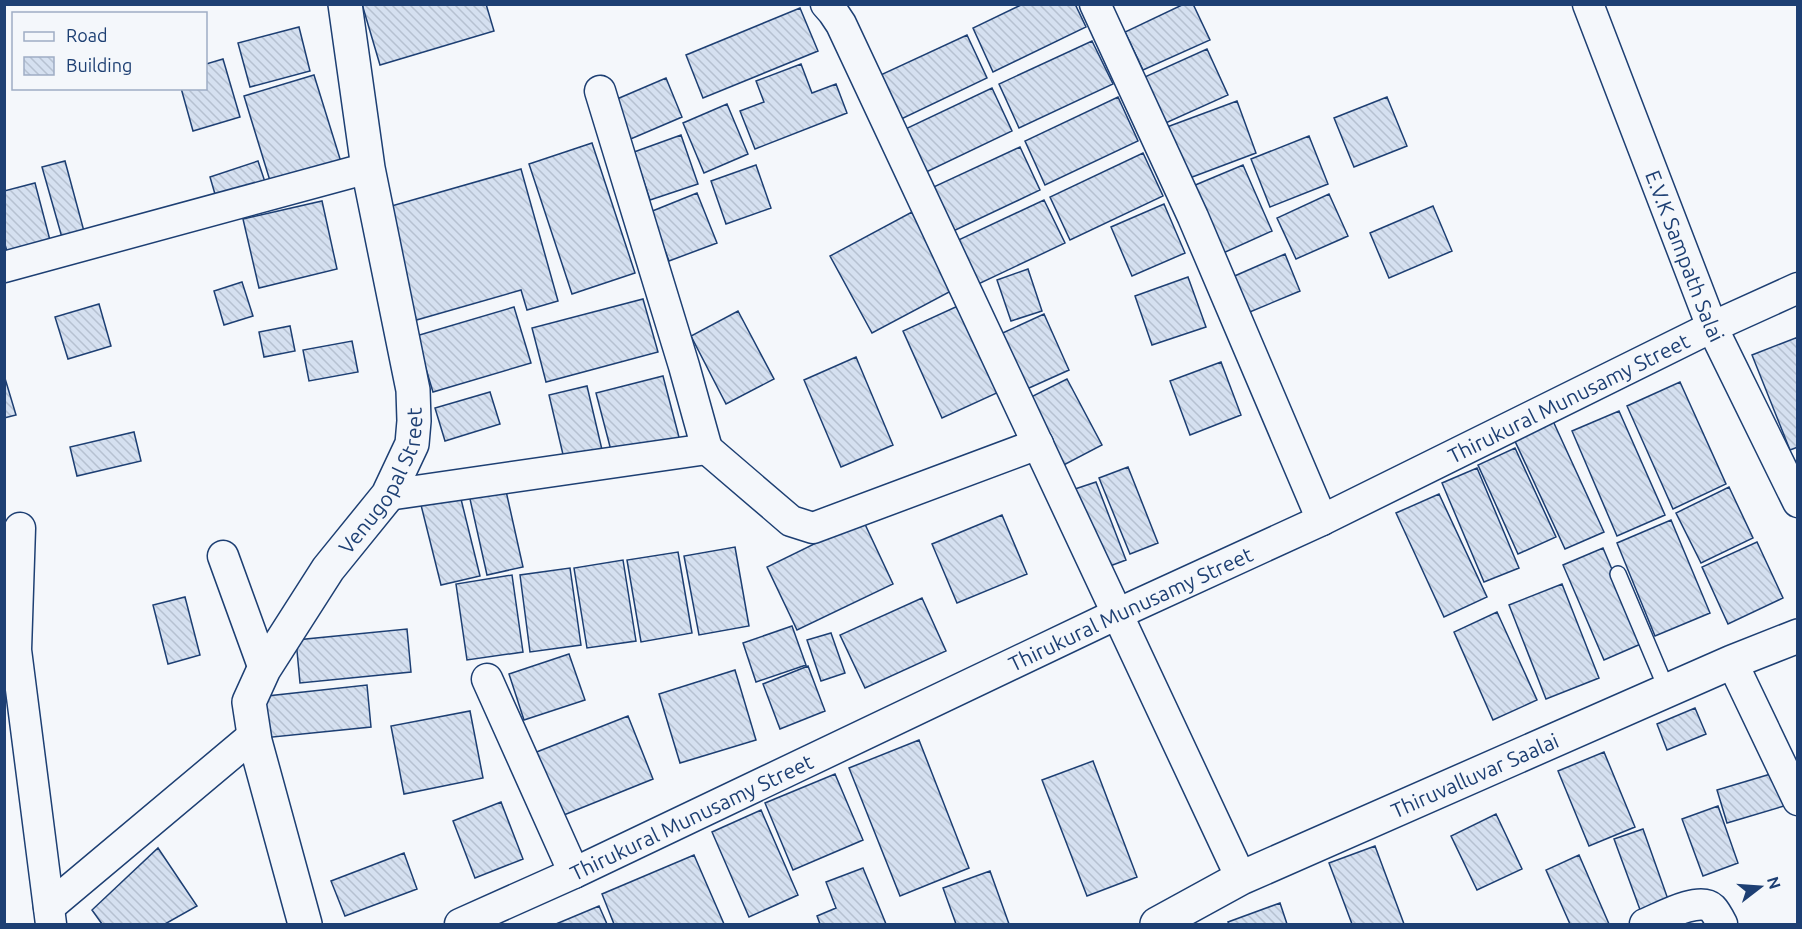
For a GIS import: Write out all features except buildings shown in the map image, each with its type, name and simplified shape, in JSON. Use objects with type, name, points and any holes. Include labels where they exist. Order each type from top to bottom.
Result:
[{"type":"main road","name":"Venugopal Street","points":[[305,924],[254,735],[249,702],[264,669],[328,569],[388,495],[412,444],[414,421],[412,390],[368,168],[345,4]]},
{"type":"main road","name":"Thiruvalluvar Saalai","points":[[1157,924],[1241,878],[1667,690],[1797,636]]},
{"type":"street","points":[[826,4],[841,24],[1241,878]]},
{"type":"street","points":[[1095,4],[1193,217],[1322,520]]},
{"type":"street","name":"E.V.K Sampath Salai","points":[[1588,4],[1712,327],[1797,502]]},
{"type":"street","points":[[600,92],[707,449],[791,521],[813,528],[1038,444]]},
{"type":"street","points":[[4,267],[368,168]]},
{"type":"street","name":"Thirukural Munusamy Street","points":[[460,924],[574,873],[1117,614],[1322,520],[1712,327],[1797,288]]},
{"type":"street","points":[[388,495],[707,449]]},
{"type":"street","points":[[20,528],[16,650],[50,916]]},
{"type":"street","points":[[223,556],[264,669]]},
{"type":"street","points":[[1732,662],[1797,801]]},
{"type":"street","points":[[487,679],[574,873]]},
{"type":"street","points":[[50,916],[254,735]]},
{"type":"street","points":[[1645,924],[1691,905],[1702,904],[1711,907],[1722,924]]},
{"type":"lane","points":[[1617,574],[1667,690]]}]
